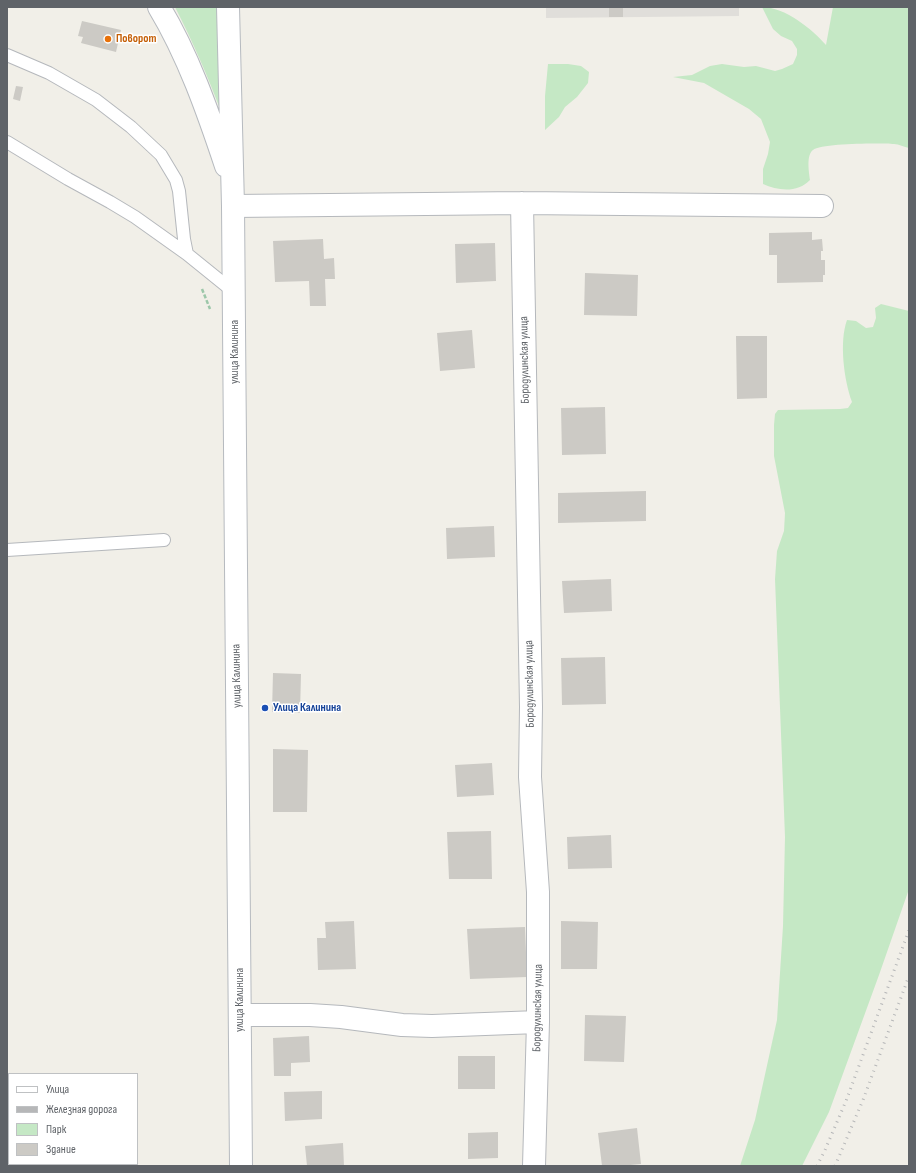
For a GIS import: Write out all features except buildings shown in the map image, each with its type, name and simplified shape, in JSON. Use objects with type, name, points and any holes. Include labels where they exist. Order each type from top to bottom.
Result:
[{"type":"street","points":[[159,7],[193,77],[210,121],[233,196],[822,206]]},
{"type":"street","name":"улица Калинина","points":[[228,7],[233,196],[241,1166]]},
{"type":"street","name":"Бородулинская улица","points":[[522,202],[530,777],[538,892],[538,1022],[534,1166]]},
{"type":"street","points":[[240,1015],[310,1015],[341,1017],[402,1025],[432,1026],[538,1022]]},
{"type":"lane","points":[[7,55],[49,73],[96,100],[131,127],[161,155],[176,180],[179,191],[187,254]]},
{"type":"lane","points":[[7,142],[135,218],[187,254],[234,292]]},
{"type":"lane","points":[[7,550],[164,540]]},
{"type":"shaded area","points":[[546,7],[739,7],[739,16],[546,18]]},
{"type":"green space","points":[[175,7],[219,7],[222,114],[200,60]]},
{"type":"green space","points":[[762,7],[771,8],[789,15],[806,26],[826,45],[833,7],[909,7],[909,148],[896,144],[852,144],[819,148],[813,150],[809,156],[808,164],[810,180],[805,184],[788,190],[763,184],[763,169],[770,142],[761,119],[749,109],[704,83],[673,77],[692,75],[710,66],[722,64],[744,67],[756,66],[775,71],[793,64],[797,55],[797,49],[792,41],[781,36],[773,29]]},
{"type":"green space","points":[[548,64],[568,64],[581,66],[589,72],[588,83],[577,97],[565,107],[559,117],[545,130],[545,96]]},
{"type":"green space","points":[[881,304],[909,311],[909,889],[829,1112],[802,1166],[740,1166],[755,1120],[777,1020],[783,926],[785,837],[775,579],[777,551],[784,531],[785,513],[774,456],[775,414],[778,410],[848,408],[852,402],[845,372],[843,350],[843,339],[847,320],[856,321],[866,328],[873,327],[876,318],[875,308]]},
{"type":"railway","points":[[817,1166],[846,1101],[909,930]]},
{"type":"railway","points":[[835,1166],[863,1100],[909,976]]},
{"type":"place","name":"Поворот","points":[[108,39]]},
{"type":"place","name":"Улица Калинина","points":[[265,708]]}]
